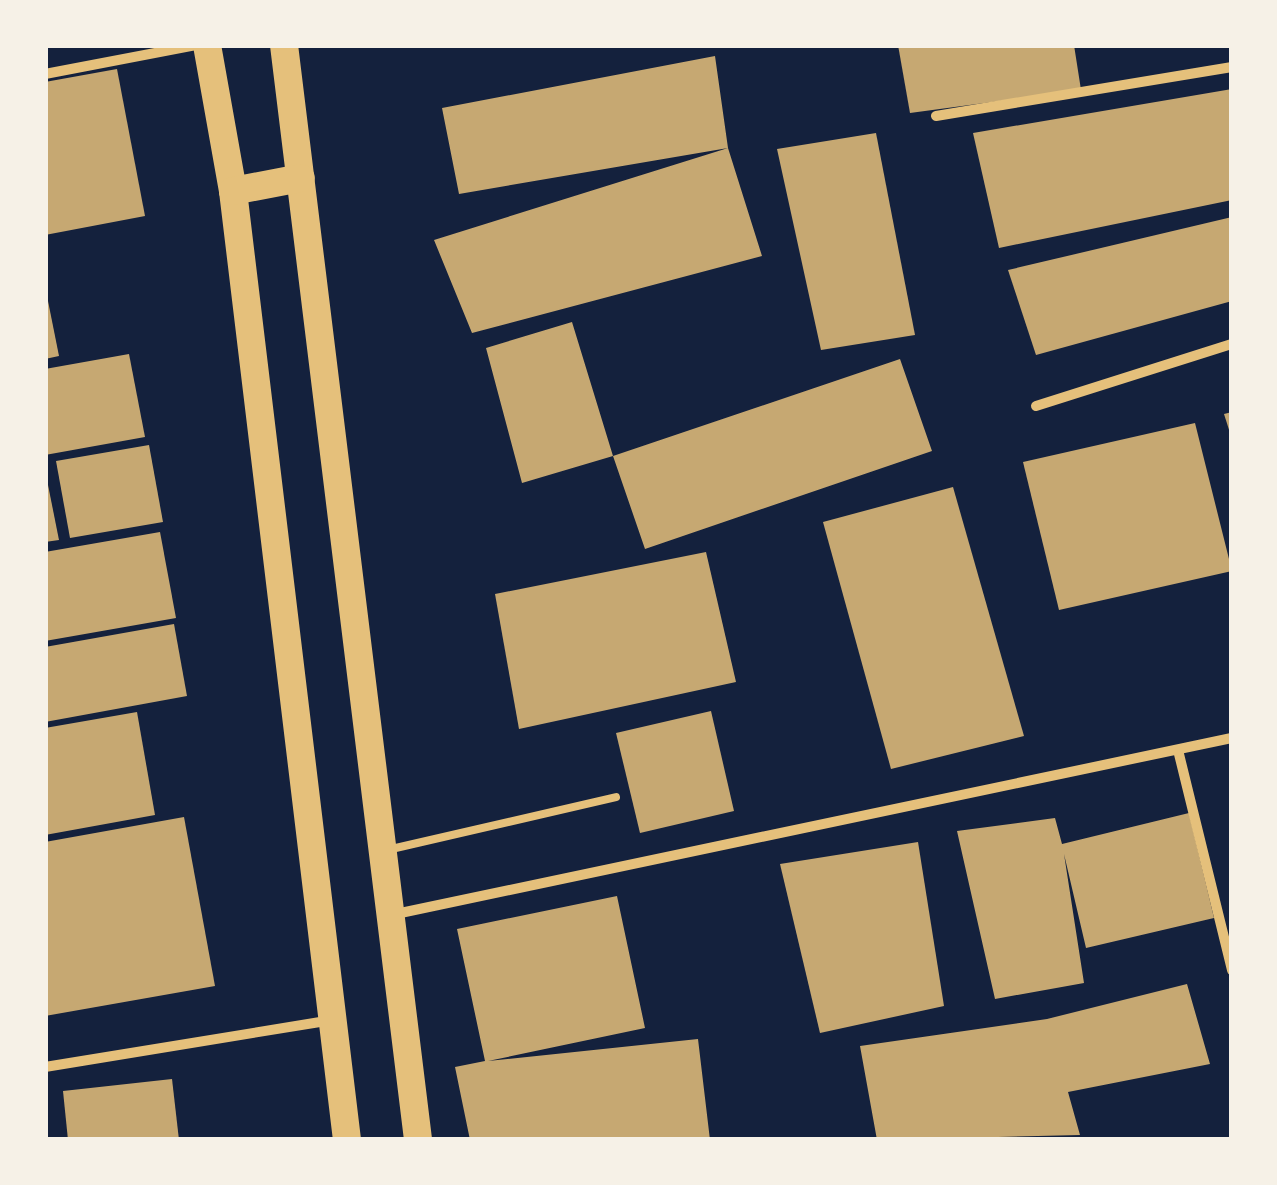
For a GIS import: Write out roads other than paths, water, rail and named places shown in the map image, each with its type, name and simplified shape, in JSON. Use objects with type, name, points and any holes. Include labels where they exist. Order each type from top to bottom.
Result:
[{"type":"highway","points":[[207,45],[232,191],[347,1140]]},
{"type":"highway","points":[[284,45],[418,1140]]},
{"type":"highway","points":[[232,191],[301,178]]},
{"type":"street","points":[[45,74],[196,45]]},
{"type":"street","points":[[936,116],[1232,68]]},
{"type":"street","points":[[1036,406],[1232,344]]},
{"type":"street","points":[[390,915],[1232,738]]},
{"type":"street","points":[[1178,750],[1232,970]]},
{"type":"street","points":[[45,1068],[333,1020]]},
{"type":"lane","points":[[382,851],[616,797]]}]
